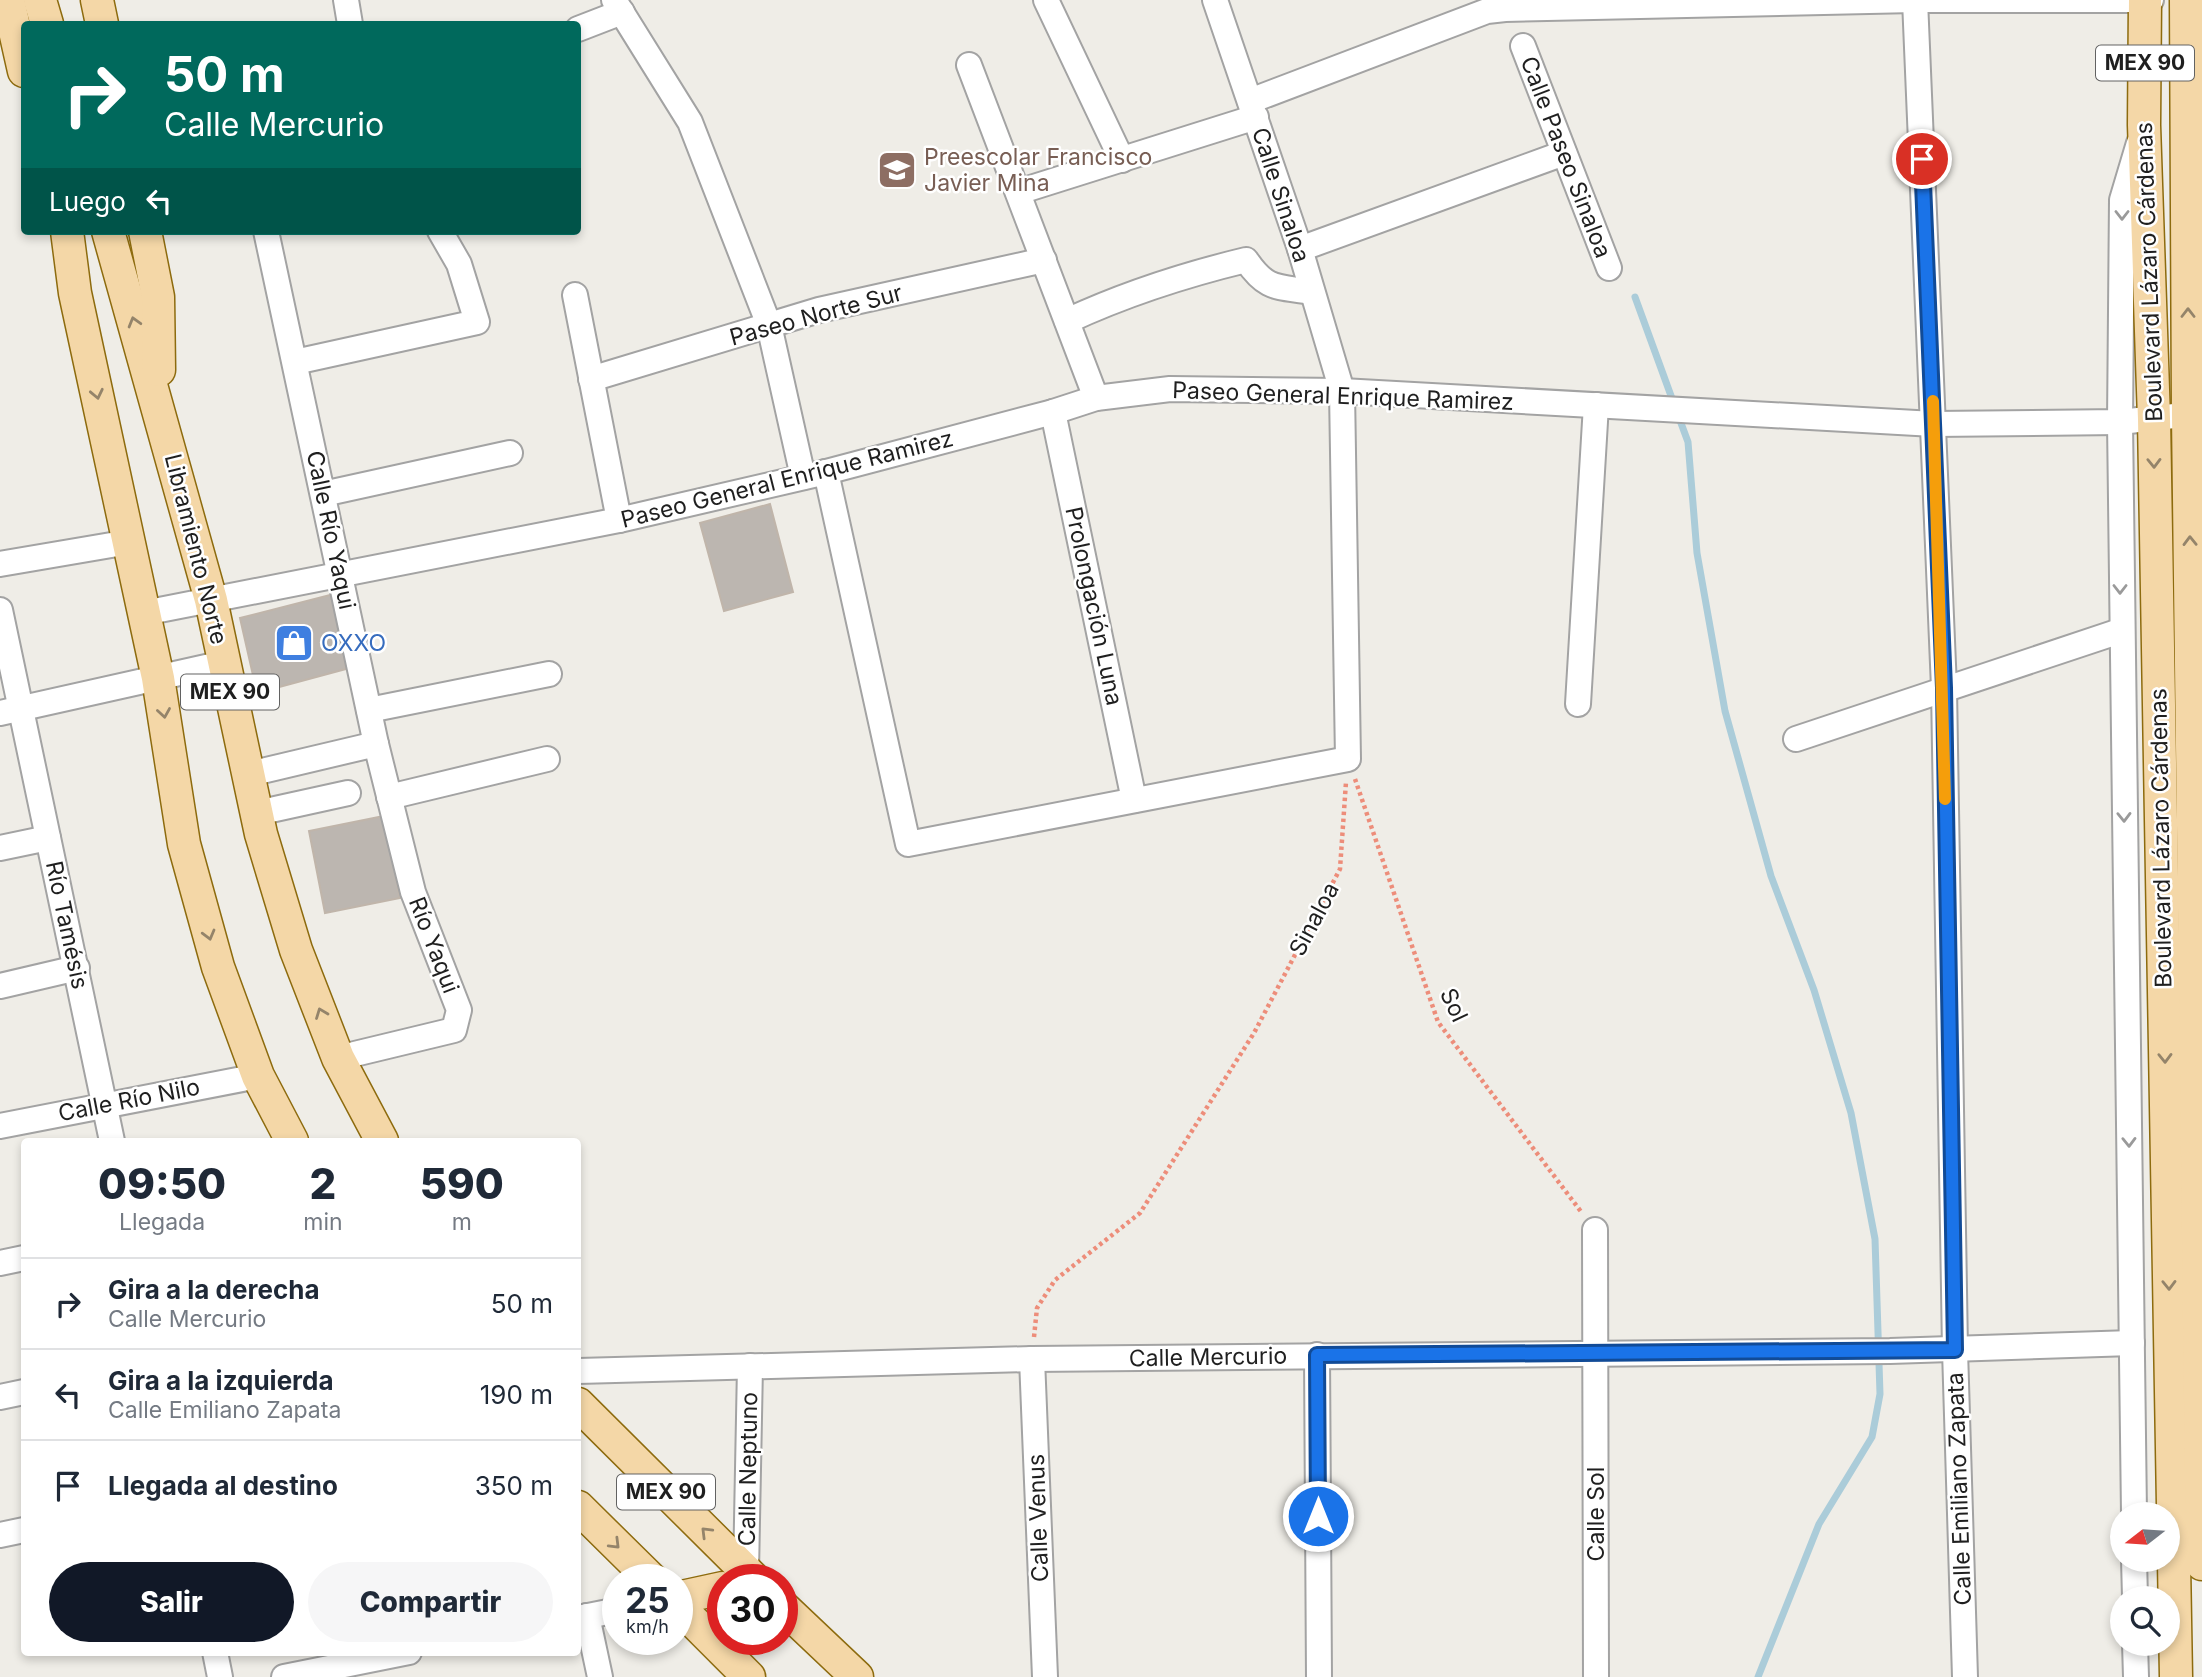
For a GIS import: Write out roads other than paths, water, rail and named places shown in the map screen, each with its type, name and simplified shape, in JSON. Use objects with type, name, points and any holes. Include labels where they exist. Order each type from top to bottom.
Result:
[{"type":"main road","points":[[8,0],[21,58]]},
{"type":"main road","points":[[39,0],[44,21]]},
{"type":"main road","points":[[97,0],[101,21]]},
{"type":"main road","name":"Boulevard Lázaro Cárdenas","points":[[2147,0],[2144,125],[2154,419],[2176,1677]]},
{"type":"main road","name":"Boulevard Lázaro Cárdenas","points":[[2186,0],[2195,414],[2202,1564]]},
{"type":"main road","points":[[62,235],[75,293]]},
{"type":"main road","name":"MEX 90","points":[[68,235],[75,293],[158,677],[184,844],[218,967],[258,1076],[290,1138]]},
{"type":"main road","name":"Libramiento Norte","points":[[108,235],[160,410],[211,600],[257,813],[296,950],[338,1058],[380,1138]]},
{"type":"main road","points":[[146,235],[158,297],[160,410]]},
{"type":"main road","name":"MEX 90","points":[[581,1407],[726,1564]]},
{"type":"main road","name":"MEX 90","points":[[581,1510],[636,1564]]},
{"type":"main road","points":[[693,1621],[749,1677]]},
{"type":"main road","points":[[798,1621],[857,1677]]},
{"type":"main road","points":[[798,1637],[839,1677]]},
{"type":"street","points":[[346,0],[350,21]]},
{"type":"street","points":[[1046,0],[1122,160]]},
{"type":"street","name":"Calle Sinaloa","points":[[1215,0],[1300,249],[1342,391]]},
{"type":"street","points":[[1018,192],[1122,160],[1253,109],[1487,11],[1915,0],[2147,0]]},
{"type":"street","name":"Calle Emiliano Zapata","points":[[1915,0],[1944,688],[1955,1350],[1965,1677]]},
{"type":"street","points":[[581,27],[618,6],[690,122],[769,325],[781,378],[814,475],[908,844],[1348,758],[1342,391]]},
{"type":"street","name":"Calle Paseo Sinaloa","points":[[1523,46],[1609,268]]},
{"type":"street","points":[[969,65],[1096,398]]},
{"type":"street","points":[[2134,1502],[2120,631],[2120,422],[2122,200],[2144,125]]},
{"type":"street","points":[[2188,130],[2202,183]]},
{"type":"street","points":[[1300,249],[1564,153]]},
{"type":"street","name":"Calle Río Yaqui","points":[[266,235],[376,744]]},
{"type":"street","points":[[295,362],[477,322],[459,264],[442,235]]},
{"type":"street","name":"Paseo Norte Sur","points":[[591,379],[819,310],[1044,260]]},
{"type":"street","points":[[1067,321],[1106,303],[1190,274],[1246,260],[1259,279],[1269,285],[1312,292]]},
{"type":"street","points":[[575,295],[619,520]]},
{"type":"street","name":"Paseo General Enrique Ramirez","points":[[144,613],[619,520],[814,475],[1053,412],[1096,398],[1170,389],[1342,391],[1653,406],[1934,424],[2120,422],[2195,414]]},
{"type":"street","points":[[1578,704],[1597,405]]},
{"type":"street","name":"Prolongación Luna","points":[[1053,412],[1134,800]]},
{"type":"street","points":[[323,494],[510,453]]},
{"type":"street","points":[[0,564],[129,542]]},
{"type":"street","name":"Río Tamésis","points":[[0,610],[10,711],[48,838],[111,1138]]},
{"type":"street","points":[[1796,739],[2120,631]]},
{"type":"street","points":[[10,711],[224,663]]},
{"type":"street","points":[[369,710],[549,674]]},
{"type":"street","points":[[249,774],[376,744]]},
{"type":"street","name":"Río Yaqui","points":[[338,1058],[454,1030],[459,1010],[413,892],[376,744]]},
{"type":"street","points":[[389,797],[547,760]]},
{"type":"street","points":[[257,813],[348,793]]},
{"type":"street","points":[[0,848],[48,838]]},
{"type":"street","points":[[2126,963],[2199,965]]},
{"type":"street","points":[[0,986],[77,968]]},
{"type":"street","points":[[2127,1002],[2199,1011]]},
{"type":"street","name":"Calle Río Nilo","points":[[0,1126],[105,1103],[258,1076]]},
{"type":"street","name":"Calle Sol","points":[[1595,1230],[1596,1677]]},
{"type":"street","points":[[0,1263],[21,1259]]},
{"type":"street","name":"Calle Mercurio","points":[[581,1371],[1032,1359],[1955,1350],[2132,1343]]},
{"type":"street","points":[[1317,1355],[1319,1677]]},
{"type":"street","name":"Calle Venus","points":[[1032,1359],[1045,1677]]},
{"type":"street","name":"Calle Neptuno","points":[[742,1564],[750,1366]]},
{"type":"street","points":[[0,1397],[21,1393]]},
{"type":"street","points":[[0,1535],[21,1531]]},
{"type":"street","points":[[600,1677],[582,1617],[602,1613]]},
{"type":"street","points":[[216,1656],[220,1677]]},
{"type":"street","points":[[284,1677],[389,1656]]},
{"type":"street","points":[[2135,1656],[2136,1677]]},
{"type":"waterway","points":[[1635,297],[1674,404]]},
{"type":"waterway","points":[[1678,415],[1688,442],[1697,553],[1725,711],[1771,876],[1814,990],[1851,1113],[1875,1239],[1880,1394],[1872,1437],[1819,1524],[1758,1677]]},
{"type":"place","name":"Preescolar Francisco Javier Mina","points":[[897,170]]},
{"type":"place","name":"OXXO","points":[[294,643]]}]
